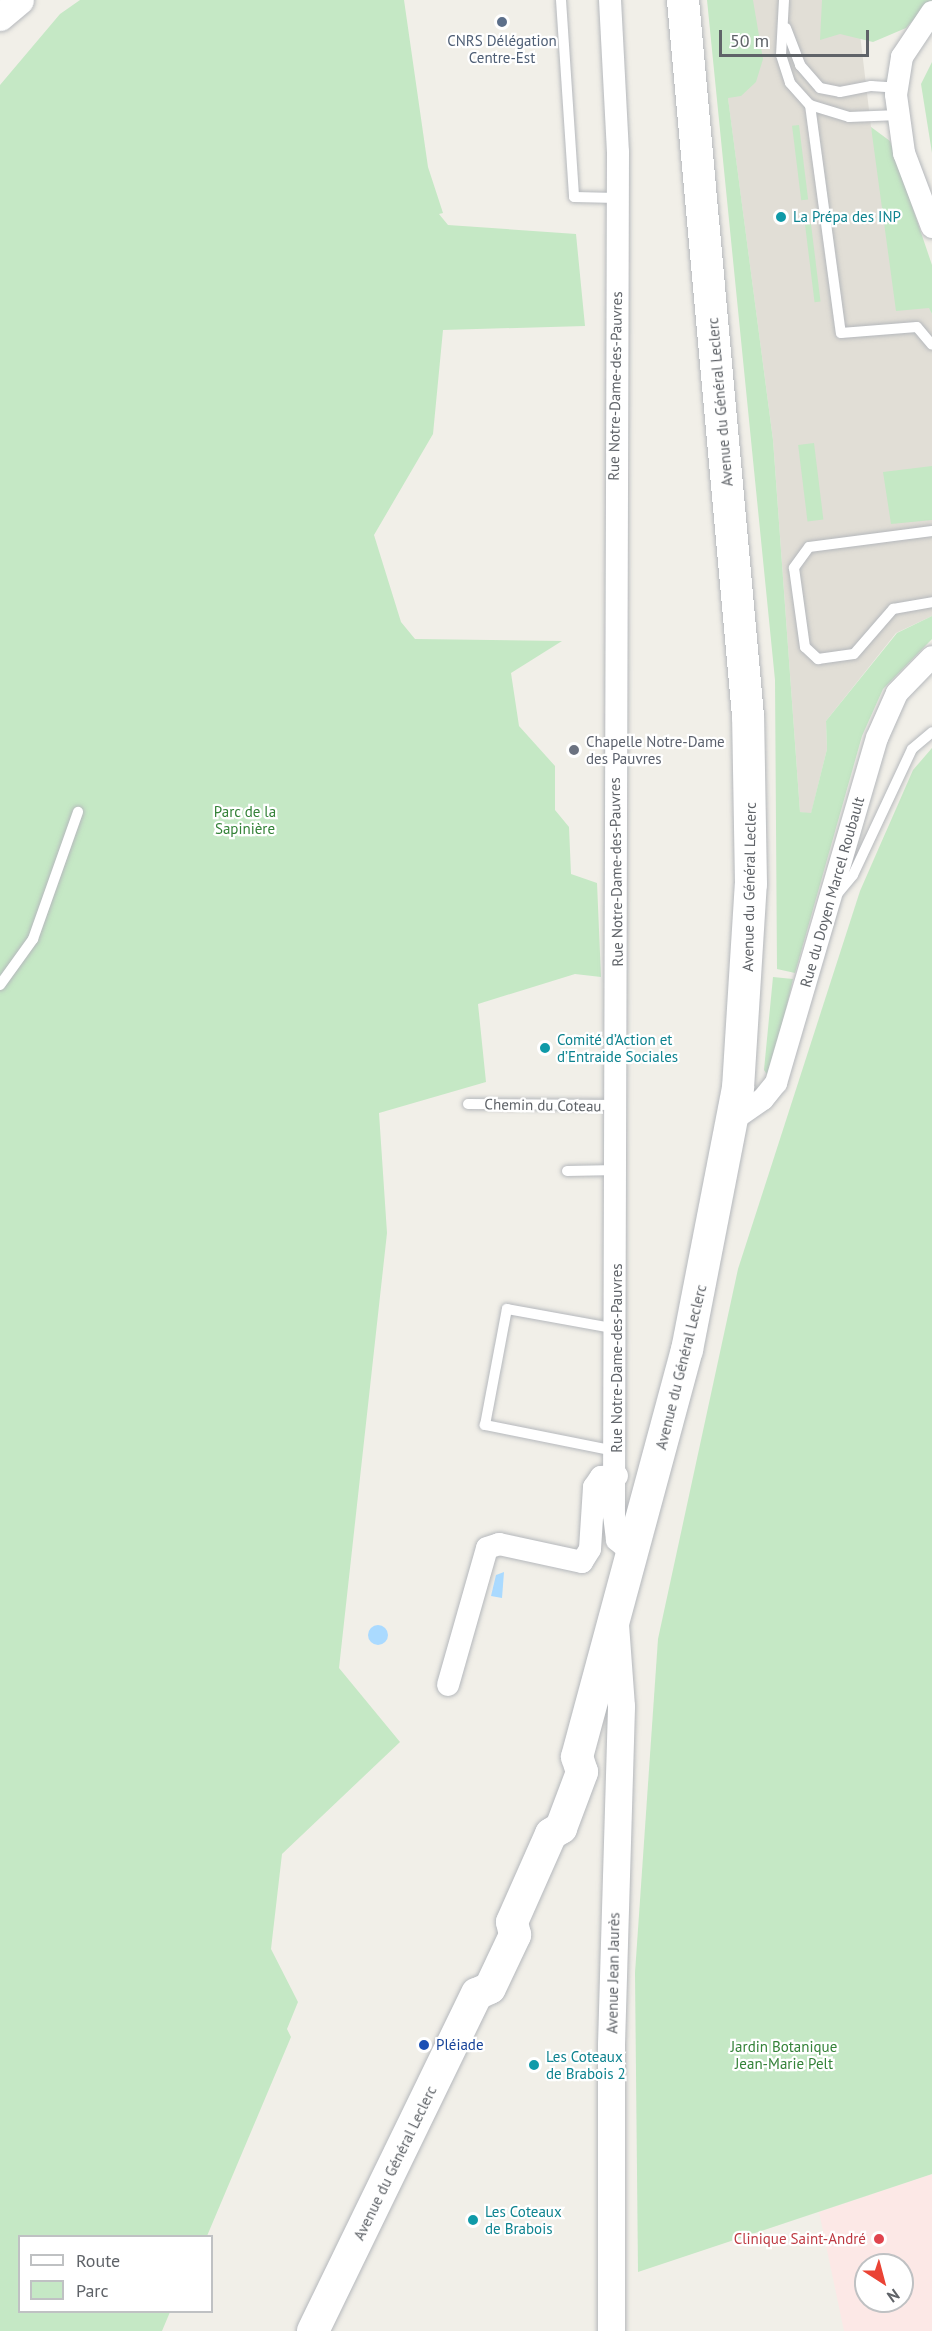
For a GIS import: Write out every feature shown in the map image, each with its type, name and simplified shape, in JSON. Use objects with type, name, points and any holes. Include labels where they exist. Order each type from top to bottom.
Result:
[{"type":"main road","name":"Avenue du Général Leclerc","points":[[313,2331],[477,1994],[474,1978],[499,1928],[512,1922],[551,1834],[546,1820],[565,1766],[577,1757],[687,1350],[730,1122],[742,1044],[751,884],[748,716],[683,0]]},
{"type":"street","points":[[0,16],[20,0]]},
{"type":"street","name":"Rue Notre-Dame-des-Pauvres","points":[[610,0],[617,198],[612,671],[618,1106],[617,1539],[636,1539]]},
{"type":"street","points":[[932,12],[902,57],[897,88],[904,153],[932,227]]},
{"type":"street","name":"Rue du Doyen Marcel Roubault","points":[[730,1122],[776,1083],[877,738],[897,693],[932,657]]},
{"type":"street","points":[[448,1685],[487,1548],[499,1544],[582,1562],[590,1549],[594,1487],[601,1477],[617,1484]]},
{"type":"street","name":"Avenue Jean Jaurès","points":[[611,2331],[611,2061],[621,1706],[614,1616]]},
{"type":"lane","points":[[561,0],[574,197],[617,198]]},
{"type":"lane","points":[[785,1],[786,28],[782,55],[790,83],[810,105],[849,117],[899,115]]},
{"type":"lane","points":[[786,28],[800,65],[820,88],[840,93],[871,86],[897,88]]},
{"type":"lane","points":[[810,105],[841,333],[917,327],[932,345]]},
{"type":"lane","points":[[932,531],[808,547],[794,568],[805,647],[818,659],[854,654],[892,609],[932,602]]},
{"type":"lane","points":[[826,908],[853,875],[912,749],[932,732]]},
{"type":"lane","points":[[0,985],[33,939],[78,812]]},
{"type":"lane","name":"Chemin du Coteau","points":[[468,1104],[618,1106]]},
{"type":"lane","points":[[567,1171],[618,1170]]},
{"type":"lane","points":[[617,1329],[507,1309],[485,1425],[617,1451]]},
{"type":"shaded area","points":[[715,0],[856,0],[871,127],[889,202],[932,314],[932,616],[896,633],[826,721],[827,749],[811,814],[800,812],[773,440]]},
{"type":"shaded area","name":"Clinique Saint-André","points":[[932,2174],[932,2331],[844,2331],[819,2212]]},
{"type":"green space","name":"Parc de la Sapinière","points":[[80,0],[404,0],[428,167],[443,213],[439,214],[448,225],[576,234],[585,326],[443,330],[433,434],[374,535],[401,622],[415,639],[562,641],[511,673],[519,726],[555,766],[555,810],[569,827],[571,874],[597,883],[601,977],[575,974],[478,1004],[486,1082],[379,1113],[387,1233],[339,1668],[400,1742],[282,1854],[271,1949],[298,2002],[287,2029],[291,2037],[207,2235],[18,2235],[18,2313],[170,2313],[162,2331],[0,2331],[0,85],[60,14]]},
{"type":"green space","points":[[707,0],[753,0],[763,59],[756,82],[741,96],[728,98],[773,440],[800,812],[811,813],[827,749],[826,721],[897,633],[932,616],[932,639],[883,689],[862,736],[795,973],[777,969],[775,680]]},
{"type":"green space","points":[[822,0],[932,0],[906,28],[873,42],[840,34],[820,40]]},
{"type":"green space","points":[[932,62],[932,153],[921,84]]},
{"type":"green space","points":[[799,125],[808,199],[801,200],[792,126]]},
{"type":"green space","points":[[871,127],[890,141],[932,265],[932,314],[929,308],[896,311]]},
{"type":"green space","points":[[811,224],[821,301],[815,302],[805,225]]},
{"type":"green space","points":[[814,443],[823,519],[808,521],[798,445]]},
{"type":"green space","points":[[932,466],[932,520],[891,524],[883,472]]},
{"type":"green space","name":"Jardin Botanique Jean-Marie Pelt","points":[[932,748],[932,2174],[638,2272],[635,1973],[658,1639],[738,1269],[860,891],[913,770]]},
{"type":"green space","points":[[773,977],[793,979],[770,1079],[764,1070]]},
{"type":"water","points":[[504,1572],[502,1598],[491,1596],[496,1575]]},
{"type":"water","points":[[378,1625],[385,1628],[388,1635],[385,1642],[378,1645],[371,1642],[368,1635],[371,1628]]},
{"type":"place","name":"CNRS Délégation Centre-Est","points":[[502,22]]},
{"type":"place","name":"La Prépa des INP","points":[[781,217]]},
{"type":"place","name":"Chapelle Notre-Dame des Pauvres","points":[[574,750]]},
{"type":"place","name":"Comité d’Action et d’Entraide Sociales","points":[[545,1048]]},
{"type":"place","name":"Pléiade","points":[[424,2045]]},
{"type":"place","name":"Les Coteaux de Brabois 2","points":[[534,2065]]},
{"type":"place","name":"Les Coteaux de Brabois","points":[[473,2220]]},
{"type":"place","name":"Clinique Saint-André","points":[[879,2239]]}]
